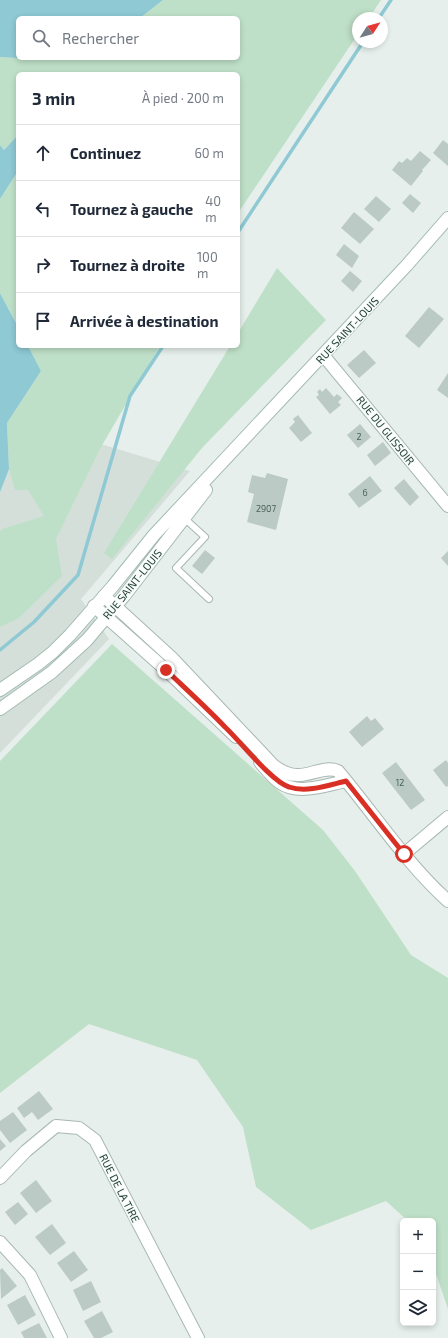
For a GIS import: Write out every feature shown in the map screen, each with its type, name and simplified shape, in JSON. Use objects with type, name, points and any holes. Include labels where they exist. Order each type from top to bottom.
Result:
[{"type":"street","name":"RUE SAINT-LOUIS","points":[[0,690],[38,664],[52,652],[104,596],[154,535],[245,440],[407,265],[448,218]]},
{"type":"street","name":"RUE DU GLISSOIR","points":[[323,355],[448,506]]},
{"type":"street","name":"RUE SAINT-LOUIS","points":[[0,709],[52,672],[87,640],[245,440]]},
{"type":"street","points":[[104,596],[173,659],[274,766],[288,774],[298,776],[335,770],[338,771],[428,883],[448,901]]},
{"type":"street","points":[[94,606],[166,670],[215,717],[278,782],[288,787],[302,789],[346,781]]},
{"type":"street","points":[[404,854],[448,817]]},
{"type":"street","name":"RUE DE LA TIRE","points":[[1,1176],[26,1151],[56,1126],[79,1128],[95,1140],[198,1338]]},
{"type":"street","points":[[0,1242],[30,1275],[61,1338]]},
{"type":"lane","points":[[184,518],[205,538],[176,568],[209,598]]},
{"type":"shaded area","points":[[101,444],[190,471],[81,599],[109,639],[0,753],[0,472]]},
{"type":"green space","points":[[163,0],[381,0],[373,12],[352,12],[352,43],[240,210],[240,72],[16,72],[16,137],[4,150],[0,145],[0,57],[16,57],[16,60],[240,60],[240,16],[143,16]]},
{"type":"green space","points":[[16,174],[16,323],[0,293],[0,199]]},
{"type":"green space","points":[[277,268],[326,320],[202,448],[112,559],[104,553],[229,348],[240,348],[240,330]]},
{"type":"green space","points":[[29,348],[159,348],[101,447],[56,539],[62,576],[19,618],[0,627],[0,531],[2,529],[44,516],[28,490],[15,490],[9,469],[7,423],[41,371]]},
{"type":"green space","points":[[112,644],[323,830],[355,871],[411,955],[448,978],[448,1309],[436,1274],[436,1218],[405,1218],[386,1201],[311,1230],[256,1187],[243,1127],[197,1060],[89,1024],[0,1093],[0,761]]},
{"type":"water","points":[[0,0],[163,0],[143,16],[16,16],[16,58],[0,57]]},
{"type":"water","points":[[16,137],[16,174],[0,199],[0,145],[4,150]]},
{"type":"water","points":[[0,293],[16,323],[16,348],[29,348],[41,371],[7,423],[9,469],[0,492]]},
{"type":"building","points":[[443,140],[448,144],[448,166],[433,153]]},
{"type":"building","points":[[420,151],[431,160],[411,186],[392,170],[399,161],[402,163],[407,158],[411,161]]},
{"type":"building","points":[[410,194],[421,203],[413,213],[402,203]]},
{"type":"building","points":[[376,196],[391,209],[379,222],[364,209]]},
{"type":"building","points":[[354,212],[374,229],[360,244],[341,228]]},
{"type":"building","points":[[344,244],[359,256],[352,268],[336,255]]},
{"type":"building","points":[[350,271],[362,281],[353,292],[341,281]]},
{"type":"building","points":[[429,307],[444,319],[419,348],[405,336]]},
{"type":"building","points":[[364,350],[376,363],[359,378],[347,365]]},
{"type":"building","points":[[448,373],[448,398],[437,390]]},
{"type":"building","points":[[326,388],[334,397],[337,394],[342,398],[338,402],[341,405],[330,414],[316,397],[319,395],[317,392],[320,389],[322,392]]},
{"type":"building","points":[[298,415],[312,433],[301,442],[289,428],[295,422],[293,419]]},
{"type":"building","points":[[360,424],[371,437],[358,448],[347,435]]},
{"type":"building","points":[[383,442],[391,453],[375,466],[367,455]]},
{"type":"building","points":[[267,473],[288,479],[276,530],[247,522],[254,494],[248,492],[252,475],[265,478]]},
{"type":"building","points":[[370,476],[382,491],[359,508],[348,494]]},
{"type":"building","points":[[404,479],[419,497],[410,506],[394,488]]},
{"type":"building","points":[[205,550],[215,558],[202,574],[192,566]]},
{"type":"building","points":[[448,551],[448,566],[441,558]]},
{"type":"building","points":[[367,716],[371,721],[375,718],[384,729],[362,747],[349,732]]},
{"type":"building","points":[[446,760],[448,763],[448,786],[446,787],[433,770]]},
{"type":"building","points":[[396,762],[425,800],[411,810],[382,773]]},
{"type":"building","points":[[39,1091],[53,1109],[38,1120],[32,1112],[24,1118],[17,1108]]},
{"type":"building","points":[[13,1112],[27,1130],[10,1143],[0,1130],[0,1121]]},
{"type":"building","points":[[0,1139],[6,1146],[0,1151]]},
{"type":"building","points":[[36,1180],[52,1201],[36,1213],[20,1193]]},
{"type":"building","points":[[18,1202],[28,1214],[15,1225],[5,1212]]},
{"type":"building","points":[[52,1224],[66,1243],[50,1255],[35,1237]]},
{"type":"building","points":[[74,1251],[88,1270],[71,1282],[57,1263]]},
{"type":"building","points":[[2,1268],[17,1286],[1,1299],[0,1270]]},
{"type":"building","points":[[91,1281],[101,1302],[83,1311],[73,1290]]},
{"type":"building","points":[[25,1295],[36,1315],[18,1325],[7,1305]]},
{"type":"building","points":[[102,1311],[113,1332],[101,1338],[94,1338],[84,1321]]},
{"type":"building","points":[[39,1323],[47,1338],[24,1338],[21,1332]]},
{"type":"waterway","points":[[383,12],[391,0]]},
{"type":"waterway","points":[[240,229],[359,48]]},
{"type":"waterway","points":[[0,650],[34,622],[78,575],[130,396],[162,348]]},
{"type":"route","points":[[166,670],[226,727],[273,777],[283,784],[288,787],[309,789],[346,781],[404,854]]}]
